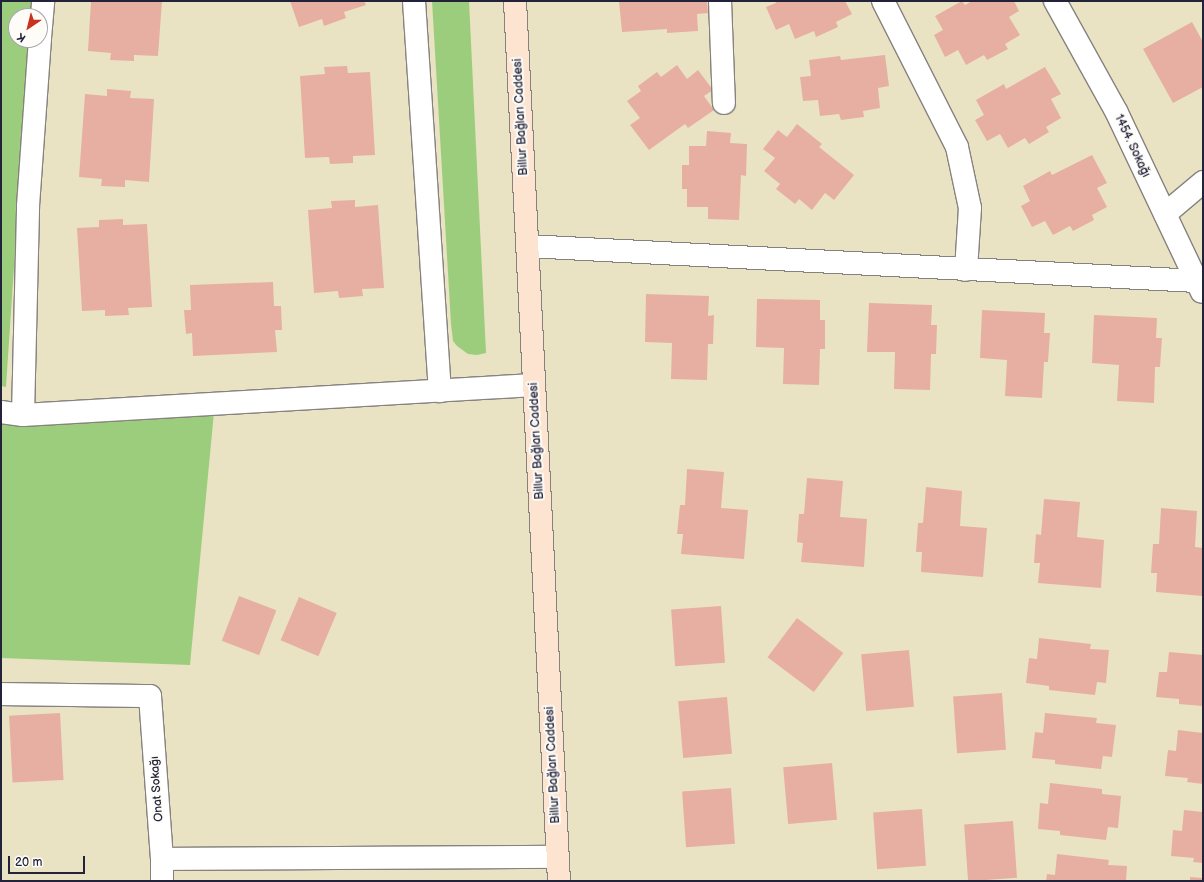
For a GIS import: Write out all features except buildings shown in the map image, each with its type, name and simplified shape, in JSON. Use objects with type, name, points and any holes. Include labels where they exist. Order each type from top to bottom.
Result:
[{"type":"street","points":[[414,1],[440,390]]},
{"type":"street","name":"Billur Bağları Caddesi","points":[[515,1],[559,881]]},
{"type":"street","points":[[720,1],[724,103]]},
{"type":"street","points":[[883,1],[957,147],[970,208],[966,270]]},
{"type":"street","name":"1454. Sokağı","points":[[1055,1],[1116,111],[1200,288]]},
{"type":"street","points":[[23,415],[28,206],[39,48]]},
{"type":"street","points":[[1165,214],[1203,182]]},
{"type":"street","points":[[527,246],[966,270],[1200,288]]},
{"type":"street","points":[[1,412],[23,415],[534,385]]},
{"type":"street","name":"Onat Sokağı","points":[[1,694],[150,696],[162,859],[162,881]]},
{"type":"street","points":[[162,859],[558,857]]},
{"type":"green space","points":[[1,1],[32,1],[32,8],[8,8],[8,48],[28,48],[6,387],[1,386]]},
{"type":"green space","points":[[432,1],[469,1],[486,353],[477,355],[468,354],[453,341]]},
{"type":"green space","points":[[214,412],[190,665],[1,658],[1,417]]}]
